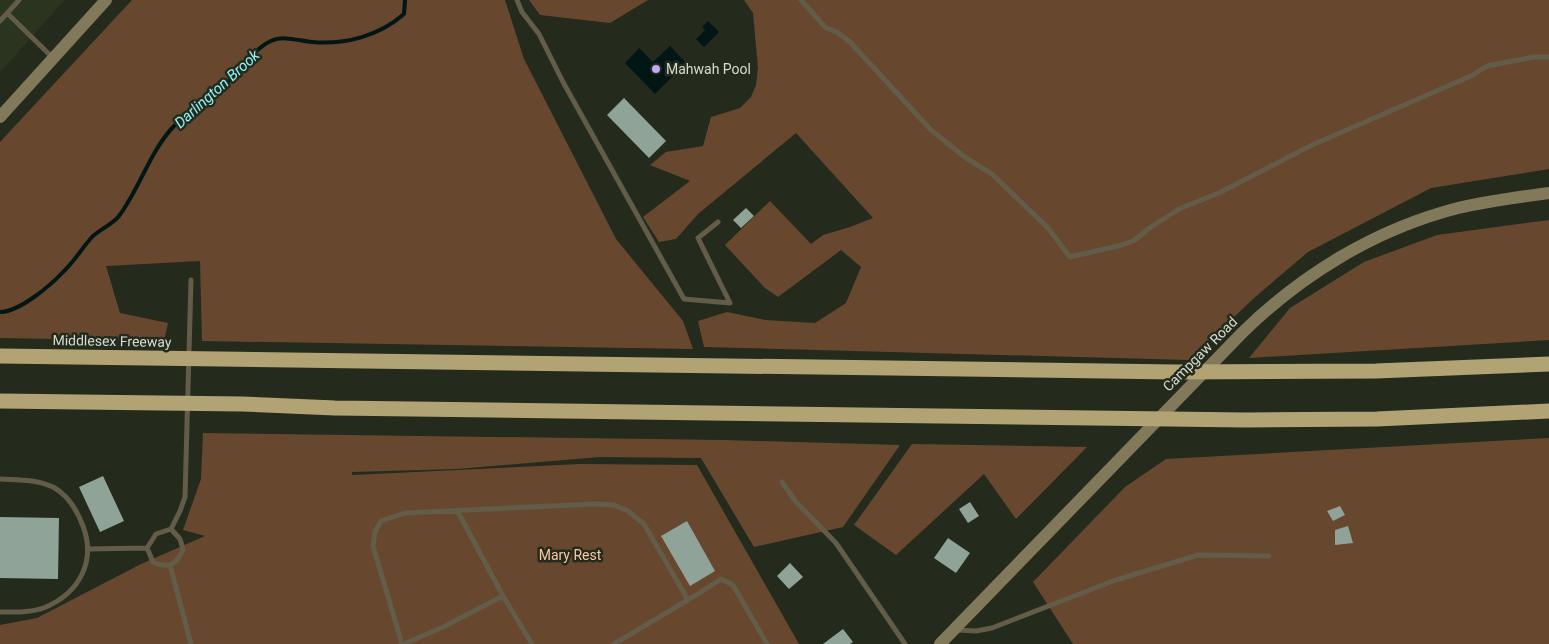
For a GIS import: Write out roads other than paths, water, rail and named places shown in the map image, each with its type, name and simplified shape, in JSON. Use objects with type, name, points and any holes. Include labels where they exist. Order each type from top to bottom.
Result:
[{"type":"highway","name":"Middlesex Freeway","points":[[0,356],[1235,372],[1376,372],[1549,364]]},
{"type":"highway","points":[[0,401],[224,404],[335,408],[1186,420],[1377,419],[1549,411]]},
{"type":"main road","points":[[84,25],[94,0]]},
{"type":"main road","points":[[0,118],[106,0]]},
{"type":"main road","name":"Campgaw Road","points":[[940,644],[1261,315],[1294,288],[1351,250],[1400,227],[1457,208],[1484,202],[1549,193]]},
{"type":"lane","points":[[0,21],[19,0]]},
{"type":"lane","points":[[517,0],[522,12],[539,34],[563,82],[684,299],[730,303],[698,238],[718,222]]},
{"type":"lane","points":[[801,0],[826,28],[837,32],[850,42],[931,130],[966,158],[992,174],[1048,228],[1070,257],[1122,245],[1135,240],[1148,229],[1179,209],[1221,192],[1312,145],[1471,76],[1487,66],[1533,57],[1549,57]]},
{"type":"lane","points":[[7,13],[54,58]]},
{"type":"lane","points":[[147,548],[156,534],[171,529],[185,497],[191,280]]},
{"type":"lane","points":[[0,479],[42,483],[55,488],[72,503],[80,517],[87,536],[88,549],[85,571],[75,586],[63,597],[38,609],[23,612],[0,612]]},
{"type":"lane","points":[[782,482],[796,502],[836,542],[905,644]]},
{"type":"lane","points":[[504,596],[443,627],[403,644],[373,546],[375,532],[381,521],[405,512],[594,504],[614,505],[628,511],[644,524],[688,600]]},
{"type":"lane","points":[[457,510],[532,644]]},
{"type":"lane","points":[[147,548],[153,562],[162,566],[170,565],[179,558],[183,549],[180,539],[171,529]]},
{"type":"lane","points":[[88,549],[147,548]]},
{"type":"lane","points":[[952,630],[976,631],[992,628],[1113,581],[1198,555],[1269,556]]},
{"type":"lane","points":[[170,565],[191,644]]},
{"type":"lane","points":[[614,644],[721,579],[733,585],[767,644]]},
{"type":"waterway","name":"Darlington Brook","points":[[0,312],[16,308],[42,291],[67,268],[92,237],[119,216],[158,147],[174,126],[230,80],[265,44],[281,38],[324,43],[361,37],[384,28],[404,14],[405,0]]},
{"type":"place","name":"Mahwah Pool","points":[[656,69]]},
{"type":"park label","name":"Mary Rest","points":[[570,555]]}]
